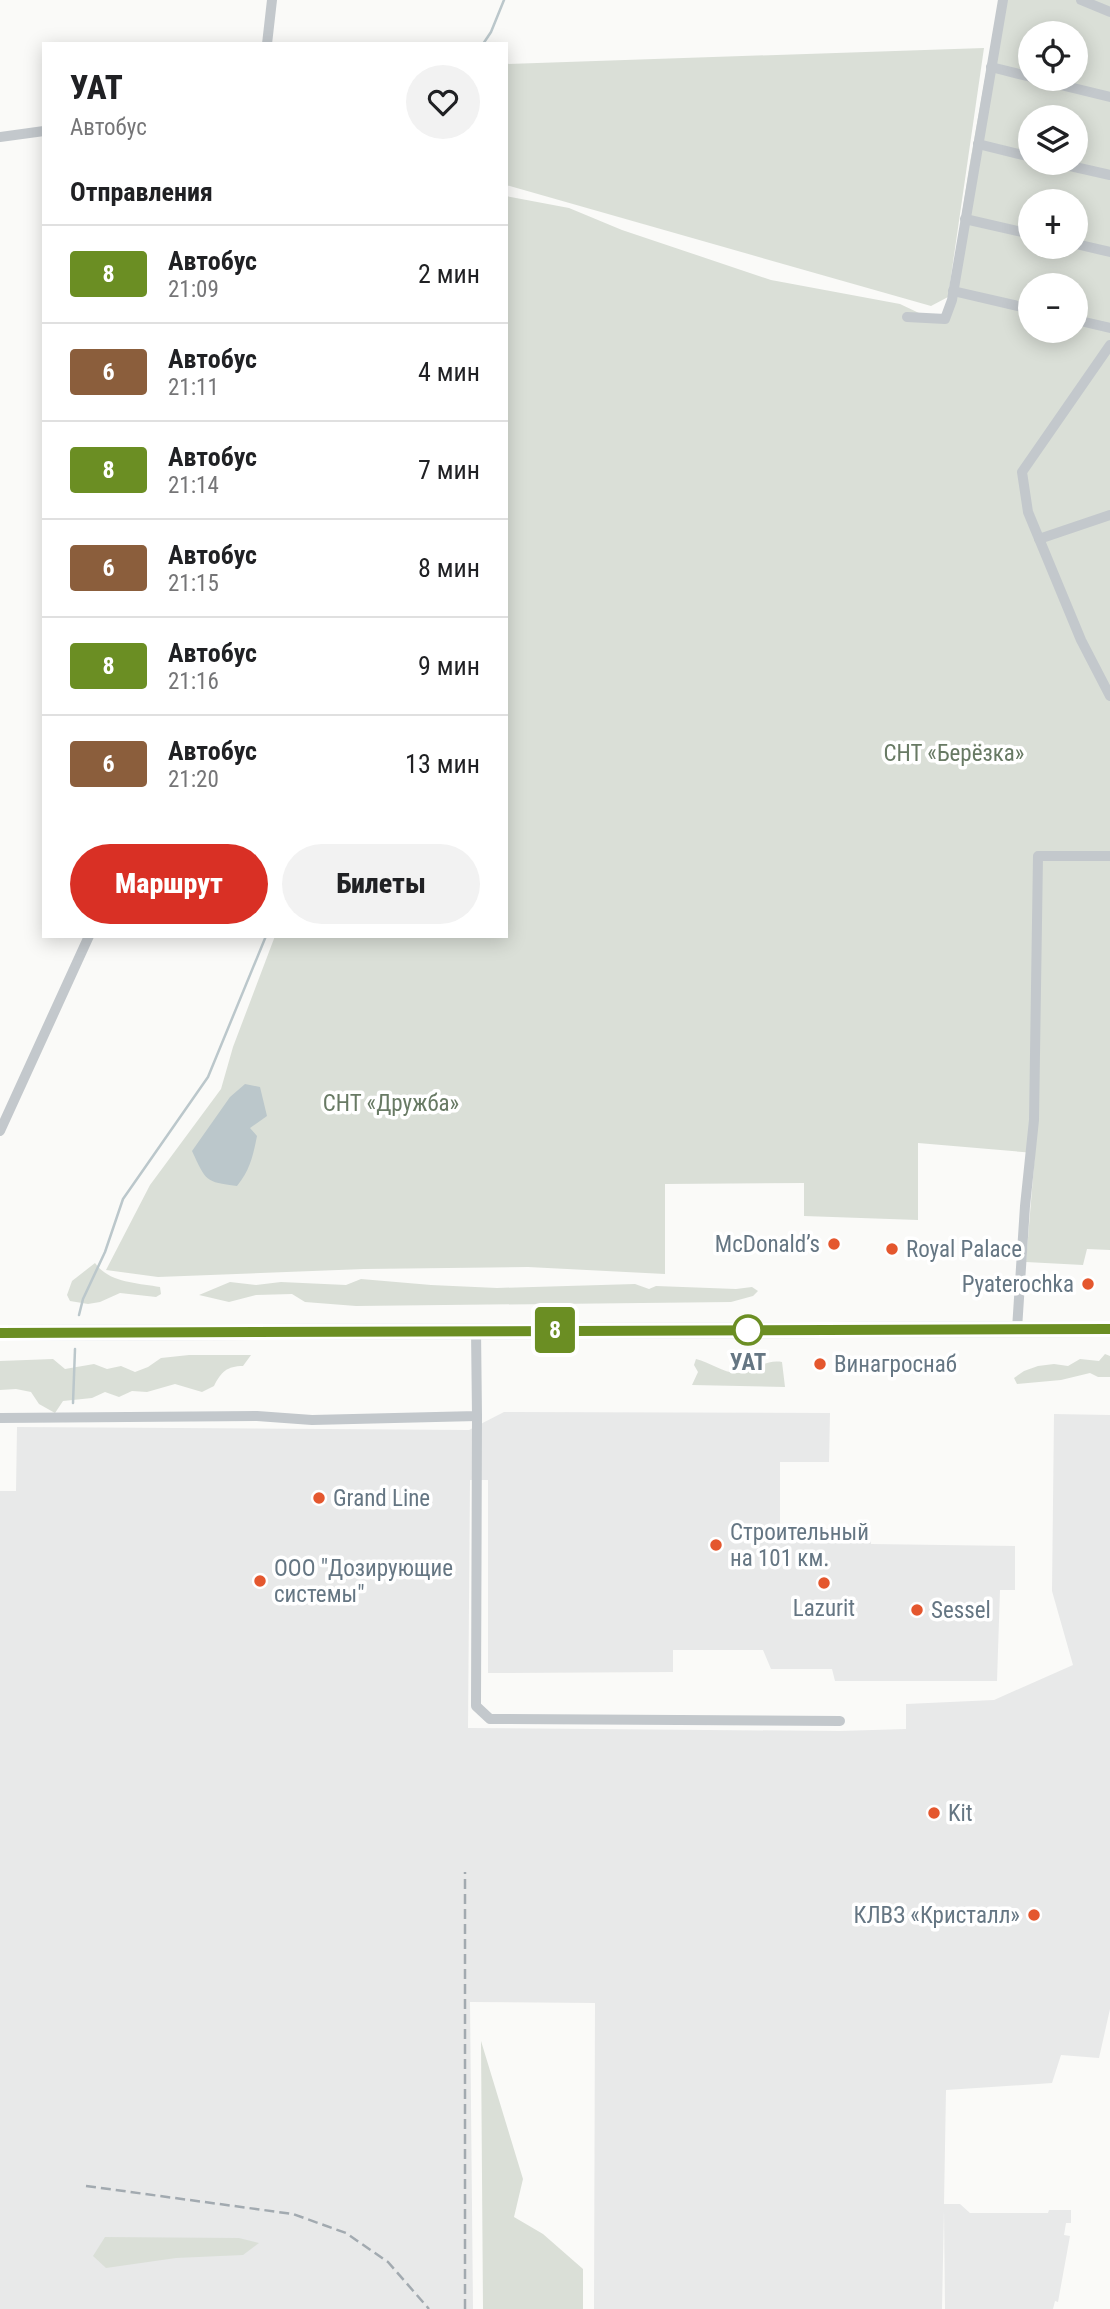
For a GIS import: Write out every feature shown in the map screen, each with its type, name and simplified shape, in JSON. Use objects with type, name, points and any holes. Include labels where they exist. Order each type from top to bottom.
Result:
[{"type":"highway","points":[[0,1333],[1110,1329]]},
{"type":"street","points":[[267,42],[272,0]]},
{"type":"street","points":[[907,317],[945,319],[953,292],[1003,0]]},
{"type":"street","points":[[1081,0],[1110,12]]},
{"type":"street","points":[[991,68],[1018,74]]},
{"type":"street","points":[[1085,91],[1110,97]]},
{"type":"street","points":[[0,137],[42,131]]},
{"type":"street","points":[[978,144],[1018,154]]},
{"type":"street","points":[[1088,170],[1110,175]]},
{"type":"street","points":[[965,219],[1018,231]]},
{"type":"street","points":[[1088,247],[1110,252]]},
{"type":"street","points":[[953,292],[1018,306]]},
{"type":"street","points":[[1088,323],[1110,328]]},
{"type":"street","points":[[1110,345],[1022,472],[1028,512],[1081,640],[1110,695]]},
{"type":"street","points":[[1039,539],[1110,515]]},
{"type":"street","points":[[1017,1329],[1034,1120],[1038,856],[1110,856]]},
{"type":"street","points":[[0,1131],[88,938]]},
{"type":"street","points":[[476,1331],[476,1706],[490,1718],[840,1721]]},
{"type":"street","points":[[0,1418],[257,1416],[312,1420],[477,1416]]},
{"type":"shaded area","points":[[245,1084],[260,1087],[267,1116],[250,1128],[257,1136],[250,1162],[237,1186],[218,1183],[204,1174],[192,1151],[230,1097]]},
{"type":"shaded area","points":[[504,1412],[830,1413],[829,1462],[780,1462],[780,1527],[870,1530],[871,1544],[1015,1546],[1015,1590],[1000,1590],[997,1681],[835,1681],[832,1669],[771,1669],[763,1650],[673,1650],[673,1672],[488,1673],[488,1480],[470,1480],[468,1728],[840,1731],[906,1729],[906,1704],[994,1700],[1073,1665],[1052,1591],[1054,1414],[1110,1415],[1110,2009],[1099,2058],[1061,2055],[1052,2083],[946,2090],[944,2204],[960,2204],[970,2213],[1048,2213],[1049,2210],[1071,2210],[1071,2223],[1066,2223],[1064,2235],[1070,2236],[1058,2302],[1055,2301],[1053,2309],[945,2309],[944,2210],[942,2309],[594,2309],[595,2003],[470,2002],[473,2309],[0,2309],[0,1491],[16,1491],[17,1427],[469,1430]]},
{"type":"green space","points":[[999,0],[1110,0],[1110,1250],[1087,1249],[1083,1265],[1026,1262],[1035,1153],[918,1143],[918,1220],[804,1216],[804,1183],[665,1184],[665,1274],[528,1267],[364,1269],[158,1277],[106,1270],[150,1185],[221,1089],[233,1047],[274,938],[508,938],[508,196],[569,208],[622,230],[771,280],[900,304],[940,323],[949,300]]},
{"type":"green space","points":[[984,48],[948,297],[931,306],[508,186],[508,64]]},
{"type":"green space","points":[[95,1263],[108,1275],[116,1278],[160,1287],[161,1294],[156,1297],[120,1293],[88,1304],[70,1301],[67,1295],[72,1281]]},
{"type":"green space","points":[[361,1279],[497,1288],[635,1284],[649,1289],[656,1286],[736,1289],[752,1287],[758,1291],[753,1296],[731,1302],[356,1306],[305,1302],[292,1294],[256,1295],[229,1302],[199,1295],[230,1282],[256,1285],[281,1282],[346,1285]]},
{"type":"green space","points":[[1105,1354],[1110,1356],[1110,1377],[1098,1377],[1090,1373],[1061,1380],[1017,1384],[1014,1378],[1038,1366],[1068,1366],[1080,1359],[1099,1361]]},
{"type":"green space","points":[[251,1355],[243,1366],[225,1371],[214,1386],[202,1392],[175,1384],[147,1392],[132,1391],[119,1397],[105,1392],[92,1398],[63,1401],[55,1413],[39,1404],[31,1392],[0,1390],[0,1361],[53,1359],[65,1369],[94,1364],[107,1369],[121,1366],[135,1372],[161,1358]]},
{"type":"green space","points":[[696,1359],[733,1373],[745,1372],[770,1362],[782,1362],[785,1387],[692,1385],[698,1372],[694,1365]]},
{"type":"green space","points":[[481,2041],[523,2179],[514,2217],[543,2234],[583,2269],[583,2309],[483,2309]]},
{"type":"green space","points":[[105,2237],[239,2238],[259,2243],[243,2255],[176,2258],[106,2268],[93,2256]]},
{"type":"waterway","points":[[484,42],[504,0]]},
{"type":"waterway","points":[[79,1315],[123,1199],[208,1077],[265,938]]},
{"type":"waterway","points":[[73,1403],[75,1349]]},
{"type":"railway","points":[[465,1872],[465,2309]]},
{"type":"railway","points":[[86,2186],[293,2214],[346,2233],[388,2262],[429,2309]]},
{"type":"bus line","name":"8","points":[[0,1333],[1110,1329]]},
{"type":"place","name":"McDonald’s","points":[[834,1244]]},
{"type":"place","name":"Royal Palace","points":[[892,1249]]},
{"type":"place","name":"Pyaterochka","points":[[1088,1284]]},
{"type":"place","name":"УАТ","points":[[748,1330]]},
{"type":"place","name":"Винагроснаб","points":[[820,1364]]},
{"type":"place","name":"Grand Line","points":[[319,1498]]},
{"type":"place","name":"Строительный на 101 км.","points":[[716,1545]]},
{"type":"place","name":"ООО \"Дозирующие системы\"","points":[[260,1581]]},
{"type":"place","name":"Lazurit","points":[[824,1583]]},
{"type":"place","name":"Sessel","points":[[917,1610]]},
{"type":"place","name":"Kit","points":[[934,1813]]},
{"type":"place","name":"КЛВЗ «Кристалл»","points":[[1034,1915]]},
{"type":"park label","name":"СНТ «Берёзка»","points":[[954,753]]},
{"type":"park label","name":"СНТ «Дружба»","points":[[391,1103]]}]
